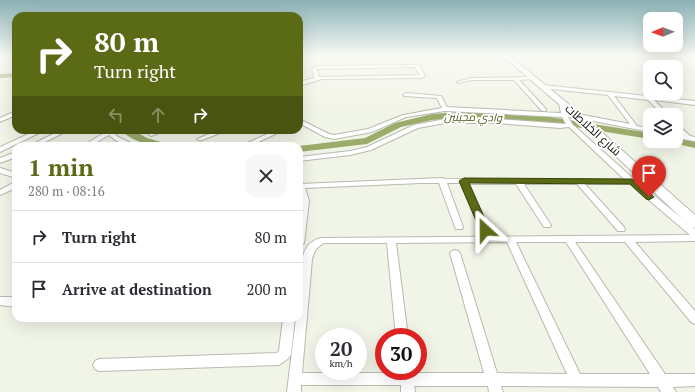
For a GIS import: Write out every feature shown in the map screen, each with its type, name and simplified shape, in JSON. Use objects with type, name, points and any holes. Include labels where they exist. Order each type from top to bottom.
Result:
[{"type":"main road","name":"شارع الخلاطات","points":[[528,74],[578,116],[695,222]]},
{"type":"street","points":[[316,74],[317,79]]},
{"type":"street","points":[[303,83],[317,79],[421,77],[423,76],[422,74]]},
{"type":"street","points":[[459,82],[471,79],[532,78]]},
{"type":"street","points":[[516,79],[544,110]]},
{"type":"street","points":[[543,87],[643,97]]},
{"type":"street","points":[[610,94],[636,128]]},
{"type":"street","points":[[406,95],[439,97],[445,109]]},
{"type":"street","points":[[651,100],[659,108]]},
{"type":"street","points":[[667,100],[695,103]]},
{"type":"street","points":[[562,103],[564,115],[570,125],[632,182],[695,234]]},
{"type":"street","points":[[303,124],[327,136],[334,137],[370,131],[405,116],[445,109],[578,116],[643,129]]},
{"type":"street","points":[[0,120],[12,115]]},
{"type":"street","points":[[303,158],[350,154],[369,150],[416,126],[445,120],[496,121],[560,126],[570,125]]},
{"type":"street","points":[[683,133],[688,138]]},
{"type":"street","points":[[17,142],[34,134]]},
{"type":"street","points":[[40,142],[58,134]]},
{"type":"street","points":[[90,142],[103,134]]},
{"type":"street","points":[[112,134],[124,142]]},
{"type":"street","points":[[200,139],[214,134]]},
{"type":"street","points":[[253,142],[272,134]]},
{"type":"street","points":[[683,137],[695,139]]},
{"type":"street","points":[[0,150],[12,144]]},
{"type":"street","points":[[0,161],[12,156]]},
{"type":"street","points":[[0,170],[12,174]]},
{"type":"street","points":[[303,186],[442,180],[632,182]]},
{"type":"street","points":[[442,180],[459,227]]},
{"type":"street","points":[[464,181],[485,230]]},
{"type":"street","points":[[518,181],[547,225]]},
{"type":"street","points":[[578,181],[621,229]]},
{"type":"street","points":[[0,193],[12,187]]},
{"type":"street","points":[[568,238],[669,392]]},
{"type":"street","points":[[627,238],[695,319]]},
{"type":"street","points":[[303,299],[309,251],[312,246],[323,240],[695,238]]},
{"type":"street","points":[[510,239],[577,381]]},
{"type":"street","points":[[391,240],[401,328]]},
{"type":"street","points":[[455,253],[495,387]]},
{"type":"street","points":[[0,301],[12,302]]},
{"type":"street","points":[[99,365],[279,359],[285,354],[289,322]]},
{"type":"street","points":[[294,392],[301,322]]},
{"type":"street","points":[[295,379],[375,376]]},
{"type":"street","points":[[427,378],[495,387],[577,381],[695,380]]},
{"type":"street","points":[[407,380],[408,392]]},
{"type":"waterway","name":"وادي مجينين","points":[[0,76],[12,75]]},
{"type":"waterway","name":"وادي مجينين","points":[[303,149],[367,141],[398,125],[432,117],[460,115],[550,120],[643,135]]},
{"type":"waterway","name":"وادي مجينين","points":[[133,134],[151,142]]},
{"type":"waterway","name":"وادي مجينين","points":[[683,143],[695,145]]},
{"type":"route","points":[[485,230],[464,181],[632,182],[649,197]]}]
